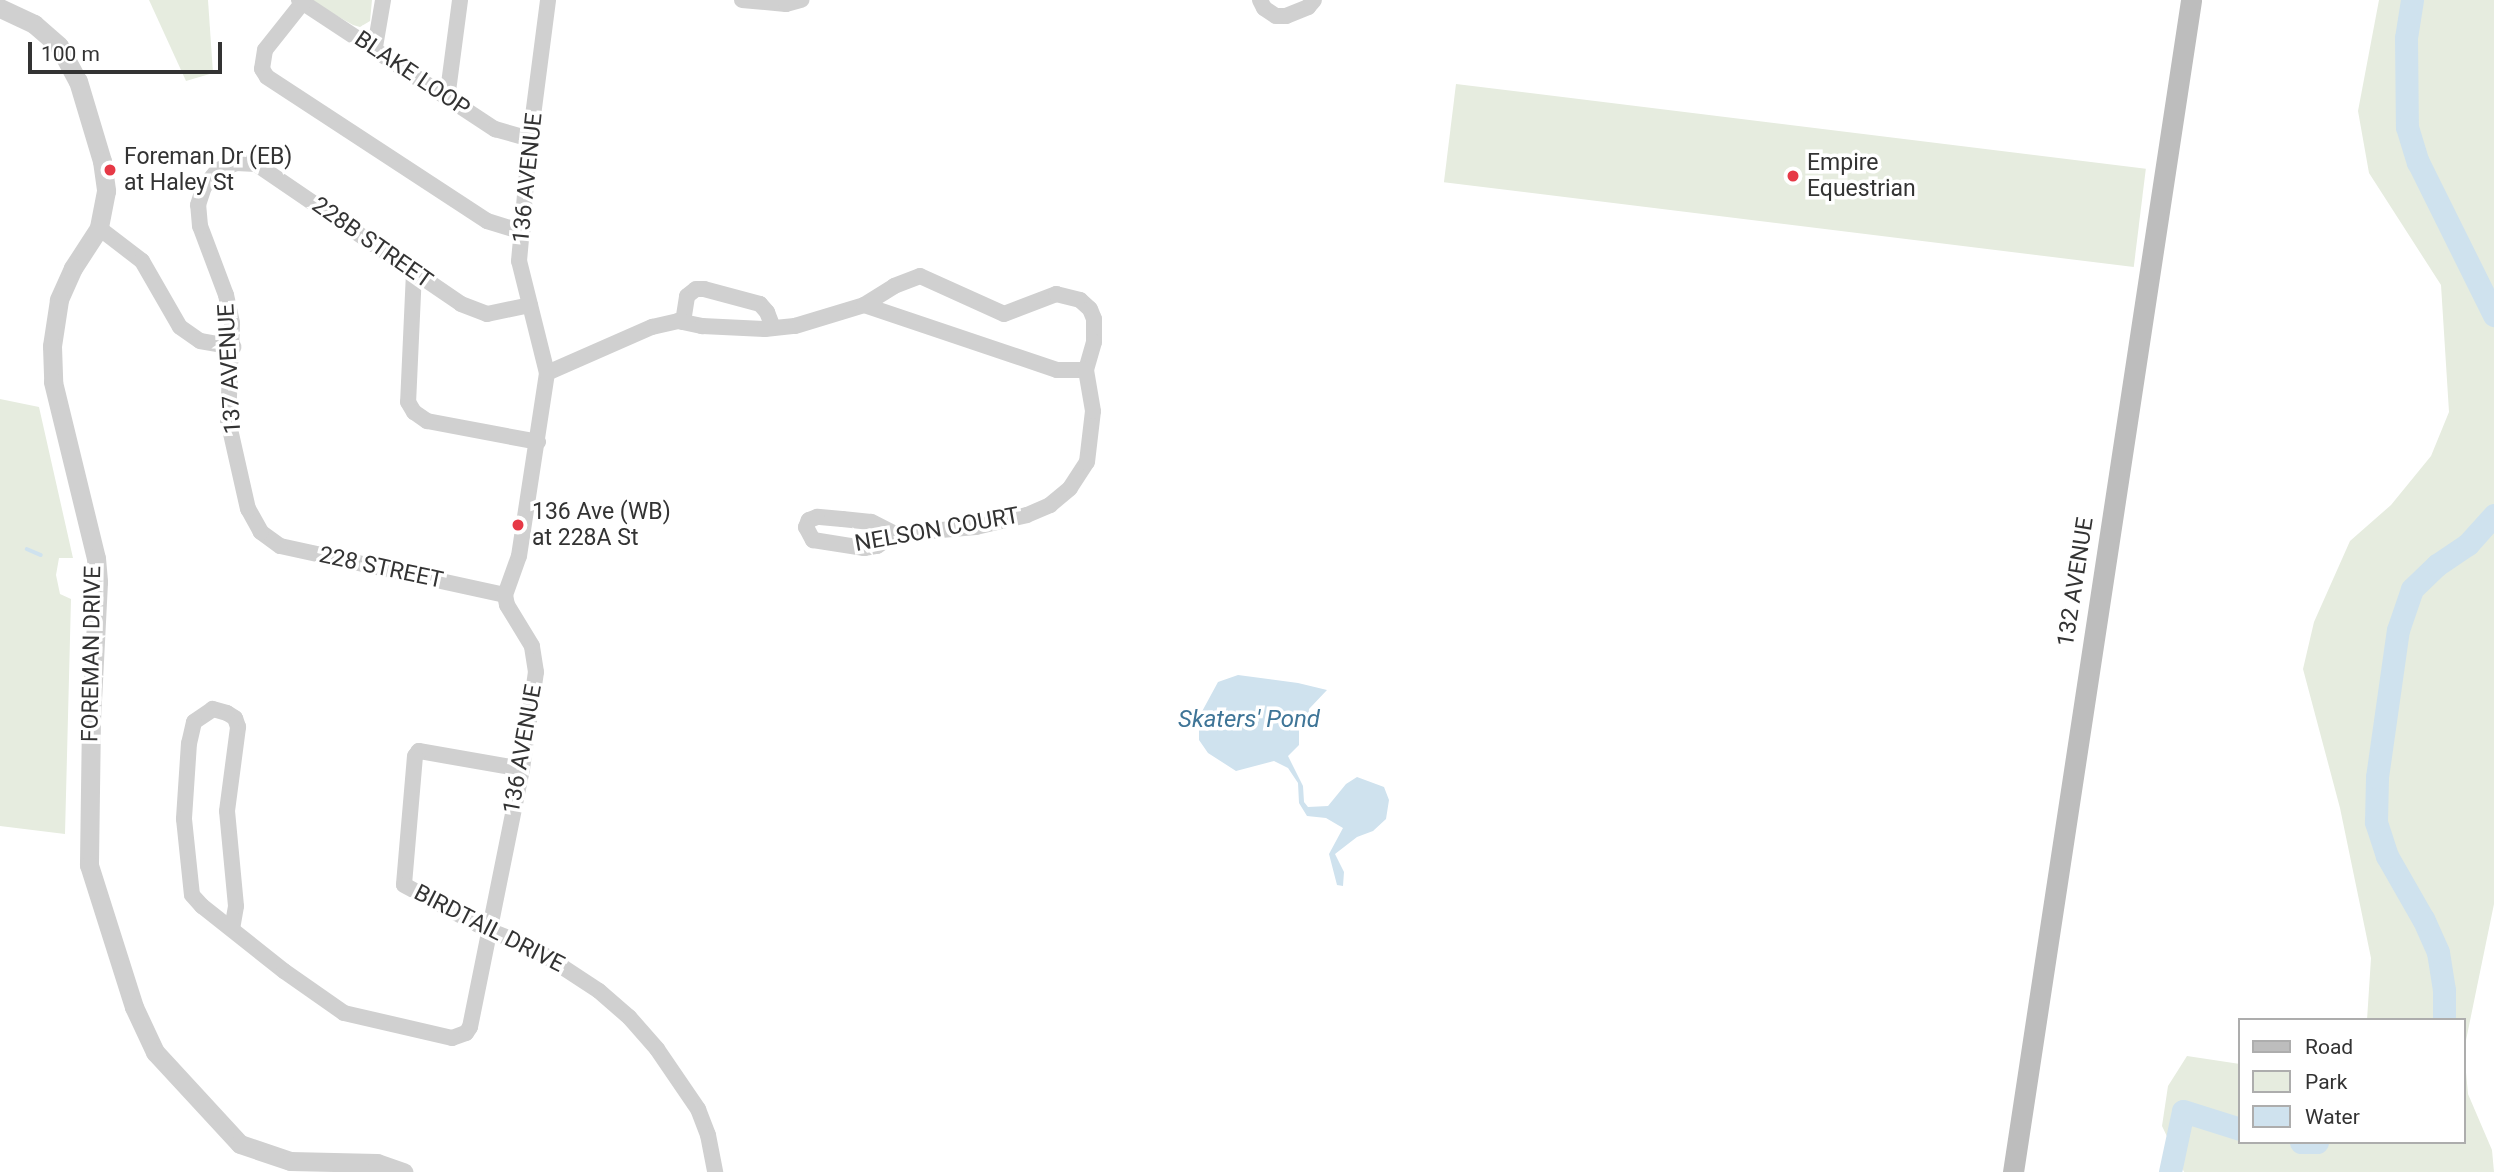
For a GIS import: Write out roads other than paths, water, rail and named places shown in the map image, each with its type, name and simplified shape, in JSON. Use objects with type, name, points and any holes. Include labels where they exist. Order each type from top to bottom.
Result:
[{"type":"main road","name":"132 AVENUE","points":[[2013,1172],[2190,0]]},
{"type":"street","points":[[375,47],[383,0]]},
{"type":"street","points":[[447,99],[460,0]]},
{"type":"street","name":"136 AVENUE","points":[[232,929],[344,1013],[452,1038],[466,1033],[472,1020],[522,769],[536,659],[532,646],[507,605],[505,595],[519,555],[547,373],[519,261],[530,139],[548,0]]},
{"type":"street","points":[[742,0],[786,4],[801,0]]},
{"type":"street","points":[[1261,0],[1264,8],[1276,16],[1286,16],[1308,7],[1314,0]]},
{"type":"street","points":[[301,1],[265,50],[262,69],[267,77],[487,221],[522,232]]},
{"type":"street","name":"BLAKE LOOP","points":[[301,1],[375,47],[447,99],[495,129],[530,139]]},
{"type":"street","name":"FOREMAN DRIVE","points":[[0,8],[34,24],[59,46],[78,81],[102,161],[106,191],[99,228],[73,268],[59,300],[51,346],[53,382],[96,558],[98,582],[87,846],[93,883],[147,1041],[226,1132],[240,1144],[275,1158],[377,1163],[403,1172]]},
{"type":"street","name":"228B STREET","points":[[218,170],[236,163],[256,164],[461,304],[487,314],[530,305]]},
{"type":"street","name":"137 AVENUE","points":[[218,170],[204,187],[198,205],[200,226],[226,295],[233,347],[228,420],[248,509],[261,532]]},
{"type":"street","points":[[99,228],[142,261],[180,327],[200,341],[233,347]]},
{"type":"street","points":[[414,272],[408,401],[414,412],[427,421],[538,442]]},
{"type":"street","points":[[547,373],[652,327],[682,322],[702,326],[795,326],[864,305],[894,286],[920,276],[1004,314],[1056,294],[1080,300],[1090,309],[1094,319],[1094,342],[1086,370],[1057,370],[864,305]]},
{"type":"street","points":[[682,322],[687,296],[696,289],[704,289],[760,304],[773,328]]},
{"type":"street","name":"NELSON COURT","points":[[895,534],[871,522],[817,517],[809,520],[806,527],[813,540],[864,548],[877,546],[895,534],[976,527],[1027,515],[1050,505],[1070,488],[1087,462],[1093,411],[1086,370]]},
{"type":"street","name":"228 STREET","points":[[261,532],[280,546],[505,595]]},
{"type":"street","points":[[213,709],[227,712],[235,718],[238,727],[227,811],[236,906],[232,929],[192,895],[184,819],[188,743],[194,722],[213,709]]},
{"type":"street","name":"BIRDTAIL DRIVE","points":[[522,769],[419,751],[415,756],[404,885],[488,930],[532,947],[564,965],[629,1017],[657,1049],[698,1109],[708,1135],[715,1172]]},
{"type":"water","name":"Skaters' Pond","points":[[1238,675],[1327,690],[1309,709],[1308,720],[1299,730],[1299,745],[1288,756],[1303,786],[1304,802],[1308,807],[1328,806],[1346,784],[1357,777],[1384,787],[1389,800],[1386,819],[1373,831],[1357,837],[1335,854],[1344,872],[1343,886],[1337,885],[1329,854],[1343,828],[1326,818],[1307,816],[1299,803],[1298,783],[1288,768],[1274,761],[1236,771],[1208,753],[1199,740],[1199,717],[1218,682]]},
{"type":"waterway","points":[[2412,0],[2406,38],[2407,127],[2418,162],[2494,315]]},
{"type":"waterway","points":[[2444,1018],[2444,990],[2438,952],[2423,919],[2387,856],[2376,822],[2377,777],[2398,630],[2412,589],[2437,565],[2468,544],[2494,515]]},
{"type":"waterway","points":[[27,549],[41,555]]},
{"type":"waterway","points":[[2170,1172],[2183,1111],[2238,1128]]},
{"type":"place","name":"Foreman Dr (EB) at Haley St","points":[[110,170]]},
{"type":"place","name":"Empire Equestrian","points":[[1793,176]]},
{"type":"place","name":"136 Ave (WB) at 228A St","points":[[518,525]]}]
